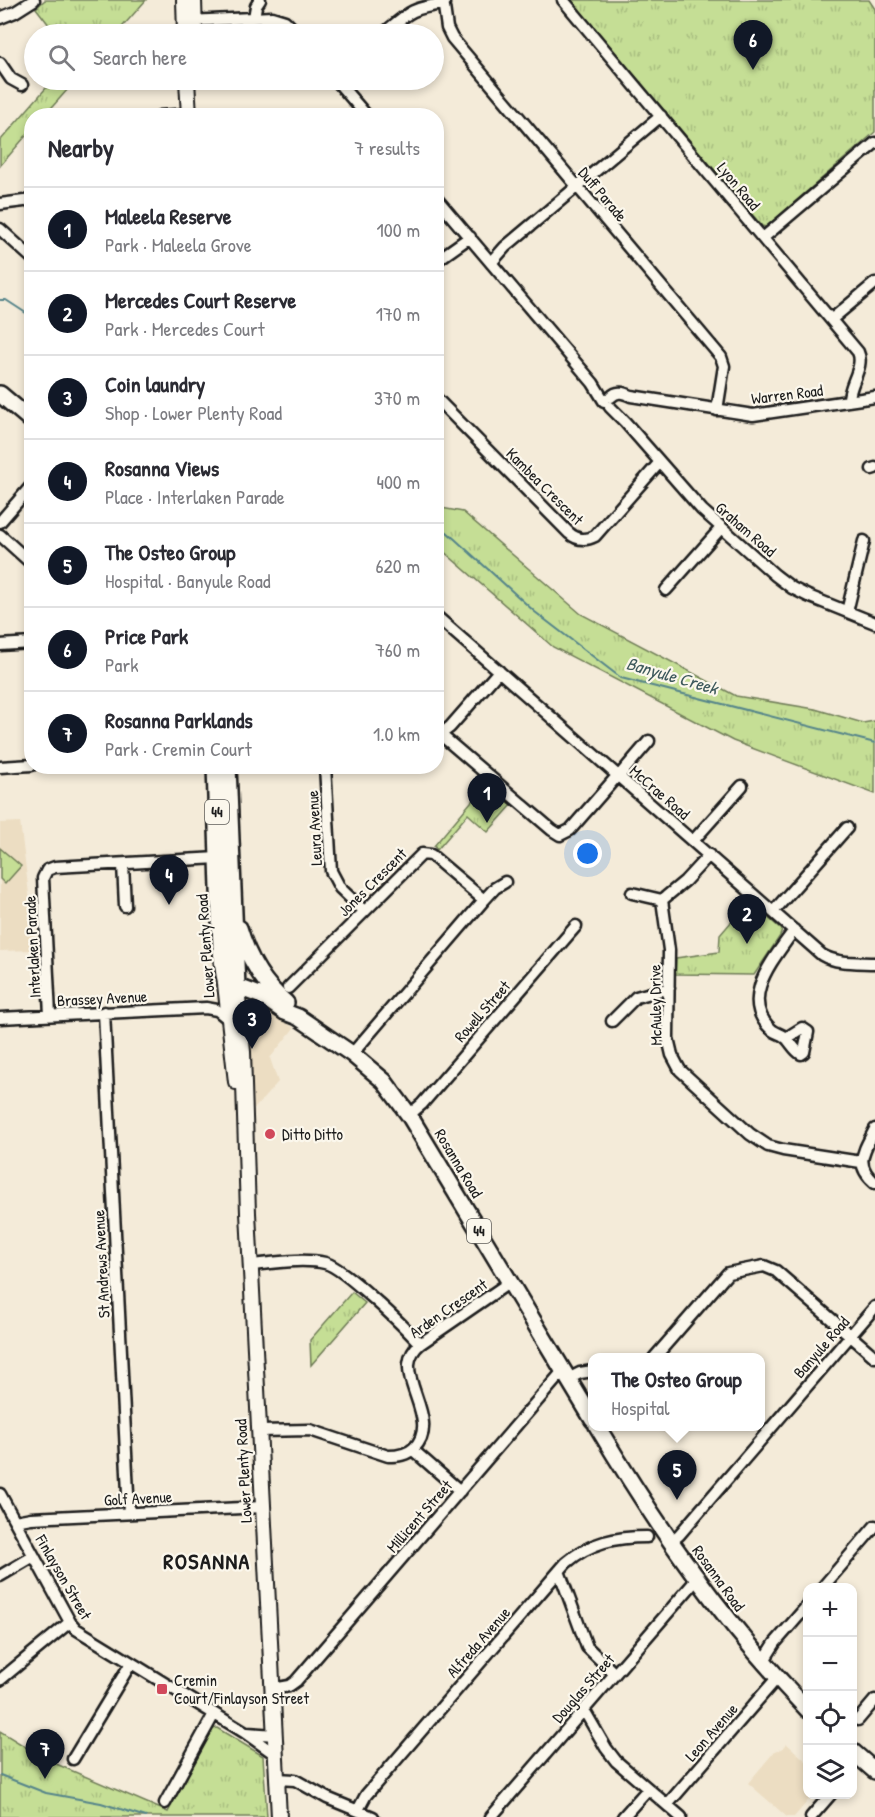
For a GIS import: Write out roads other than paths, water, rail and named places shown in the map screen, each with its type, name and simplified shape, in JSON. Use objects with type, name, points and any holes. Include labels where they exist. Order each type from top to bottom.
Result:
[{"type":"highway","points":[[1,397],[24,415]]},
{"type":"highway","name":"Lower Plenty Road","points":[[213,774],[221,951],[228,973],[237,987]]},
{"type":"highway","name":"Lower Plenty Road","points":[[228,774],[234,940],[228,973]]},
{"type":"highway","name":"Rosanna Road","points":[[232,905],[245,947],[260,975],[298,1017]]},
{"type":"highway","points":[[221,951],[229,950],[234,940]]},
{"type":"highway","points":[[228,973],[252,970],[260,975]]},
{"type":"highway","name":"Rosanna Road","points":[[237,987],[262,996],[285,1012],[298,1017],[352,1054],[384,1081],[409,1115],[588,1412]]},
{"type":"highway","name":"Rosanna Road","points":[[600,1431],[652,1516],[697,1579],[734,1628],[803,1706]]},
{"type":"highway","points":[[857,1759],[875,1771]]},
{"type":"main road","points":[[184,0],[189,24]]},
{"type":"main road","points":[[191,24],[194,0]]},
{"type":"main road","points":[[188,90],[191,108]]},
{"type":"main road","points":[[193,108],[196,90]]},
{"type":"main road","name":"Lower Plenty Road","points":[[228,973],[226,999],[228,1019],[244,1122]]},
{"type":"main road","name":"Lower Plenty Road","points":[[237,987],[243,1052],[244,1122],[279,1817]]},
{"type":"street","points":[[0,18],[34,0]]},
{"type":"street","points":[[254,18],[256,6],[260,0]]},
{"type":"street","name":"Lyon Road","points":[[563,0],[832,319],[860,356],[849,391],[849,401]]},
{"type":"street","points":[[396,24],[416,9],[444,2]]},
{"type":"street","name":"Duff Parade","points":[[444,2],[450,35],[723,360],[724,369],[717,410]]},
{"type":"street","points":[[216,24],[254,18],[281,19],[289,24]]},
{"type":"street","points":[[0,63],[10,79],[22,85]]},
{"type":"street","points":[[344,90],[359,108]]},
{"type":"street","points":[[489,261],[661,116]]},
{"type":"street","points":[[764,238],[875,143]]},
{"type":"street","points":[[0,204],[24,201]]},
{"type":"street","name":"Graham Road","points":[[444,207],[593,383],[611,401],[625,422],[694,503],[792,588],[875,623]]},
{"type":"street","points":[[0,229],[24,251]]},
{"type":"street","points":[[444,254],[468,235]]},
{"type":"street","points":[[832,319],[875,283]]},
{"type":"street","name":"Warren Road","points":[[611,401],[631,396],[753,415],[875,398]]},
{"type":"street","name":"Kambea Crescent","points":[[444,408],[569,533],[577,538],[587,539],[595,536],[660,462]]},
{"type":"street","points":[[0,522],[24,494]]},
{"type":"street","points":[[666,590],[721,528]]},
{"type":"street","points":[[0,535],[24,557]]},
{"type":"street","points":[[847,612],[864,541]]},
{"type":"street","name":"McCrae Road","points":[[444,623],[829,959],[875,963]]},
{"type":"street","points":[[0,645],[24,644]]},
{"type":"street","points":[[444,731],[499,671]]},
{"type":"street","points":[[444,740],[560,835],[570,830],[649,741]]},
{"type":"street","points":[[0,767],[24,766]]},
{"type":"street","name":"Leura Avenue","points":[[325,774],[331,871],[340,888],[364,911]]},
{"type":"street","points":[[693,841],[742,786]]},
{"type":"street","points":[[773,912],[847,828]]},
{"type":"street","name":"Jones Crescent","points":[[288,988],[419,856],[425,853],[431,855],[484,900]]},
{"type":"street","points":[[632,893],[662,900],[685,881],[709,855]]},
{"type":"street","name":"Interlaken Parade","points":[[50,1015],[43,878],[45,872],[51,867],[218,858]]},
{"type":"street","points":[[123,864],[125,906]]},
{"type":"street","points":[[352,1054],[484,900],[495,888],[505,882]]},
{"type":"street","name":"McAuley Drive","points":[[662,900],[669,950],[667,1030],[669,1047],[680,1070],[750,1134],[768,1146],[861,1162]]},
{"type":"street","name":"Rowell Street","points":[[409,1115],[422,1104],[576,926]]},
{"type":"street","points":[[786,1038],[771,1029],[760,1012],[757,994],[762,978],[794,930]]},
{"type":"street","points":[[612,1021],[636,997],[669,988]]},
{"type":"street","name":"Brassey Avenue","points":[[206,1008],[226,999]]},
{"type":"street","name":"Brassey Avenue","points":[[0,1018],[206,1008],[217,1010],[228,1019]]},
{"type":"street","name":"St Andrews Avenue","points":[[104,1012],[129,1513]]},
{"type":"street","points":[[875,1129],[861,1162],[864,1171],[875,1183]]},
{"type":"street","points":[[251,1265],[308,1262],[330,1265],[346,1276],[420,1344]]},
{"type":"street","points":[[658,1353],[728,1273],[759,1266],[773,1269],[875,1357]]},
{"type":"street","name":"Arden Crescent","points":[[413,1450],[421,1438],[423,1428],[410,1374],[409,1362],[412,1352],[420,1344],[510,1282]]},
{"type":"street","name":"Banyule Road","points":[[670,1542],[679,1535],[875,1307]]},
{"type":"street","points":[[566,1375],[588,1372]]},
{"type":"street","name":"Millicent Street","points":[[272,1684],[289,1686],[297,1681],[460,1491],[566,1375]]},
{"type":"street","points":[[260,1431],[310,1430],[388,1456],[404,1455],[413,1450],[460,1491]]},
{"type":"street","name":"Finlayson Street","points":[[0,1494],[70,1622],[79,1632],[244,1732],[276,1755]]},
{"type":"street","name":"Golf Avenue","points":[[15,1521],[31,1518],[263,1507]]},
{"type":"street","points":[[825,1583],[875,1526]]},
{"type":"street","name":"Alfreda Avenue","points":[[358,1810],[366,1795],[559,1571],[573,1558],[596,1544],[624,1538],[647,1537]]},
{"type":"street","points":[[0,1576],[34,1556]]},
{"type":"street","points":[[559,1571],[587,1647],[615,1674]]},
{"type":"street","name":"Douglas Street","points":[[491,1817],[697,1579]]},
{"type":"street","points":[[760,1659],[803,1610]]},
{"type":"street","points":[[0,1680],[70,1622]]},
{"type":"street","points":[[73,1759],[131,1663]]},
{"type":"street","name":"Leon Avenue","points":[[667,1805],[777,1678]]},
{"type":"street","points":[[858,1720],[875,1700]]},
{"type":"street","points":[[584,1710],[612,1756],[681,1817]]},
{"type":"street","points":[[165,1803],[214,1714]]},
{"type":"street","name":"Finlayson Street","points":[[244,1732],[275,1735]]},
{"type":"street","points":[[277,1779],[295,1780],[327,1798],[373,1817]]},
{"type":"street","points":[[623,1817],[648,1788]]},
{"type":"street","points":[[811,1817],[827,1799]]},
{"type":"waterway","name":"Banyule Creek","points":[[0,300],[6,300],[24,312]]},
{"type":"waterway","name":"Banyule Creek","points":[[444,531],[535,612],[621,678],[875,743]]},
{"type":"waterway","points":[[0,1775],[46,1793],[101,1803],[146,1817]]},
{"type":"place","name":"Price Park","points":[[753,70]]},
{"type":"place","name":"Maleela Reserve","points":[[487,823]]},
{"type":"place","name":"Rosanna Views","points":[[169,905]]},
{"type":"place","name":"Mercedes Court Reserve","points":[[747,944]]},
{"type":"place","name":"Coin laundry","points":[[252,1049]]},
{"type":"place","name":"Ditto Ditto","points":[[270,1134]]},
{"type":"place","name":"The Osteo Group","points":[[677,1500]]},
{"type":"place","name":"Cremin Court/Finlayson Street","points":[[162,1689]]},
{"type":"place","name":"Rosanna Parklands","points":[[45,1779]]},
{"type":"district","name":"ROSANNA","points":[[207,1561]]}]
